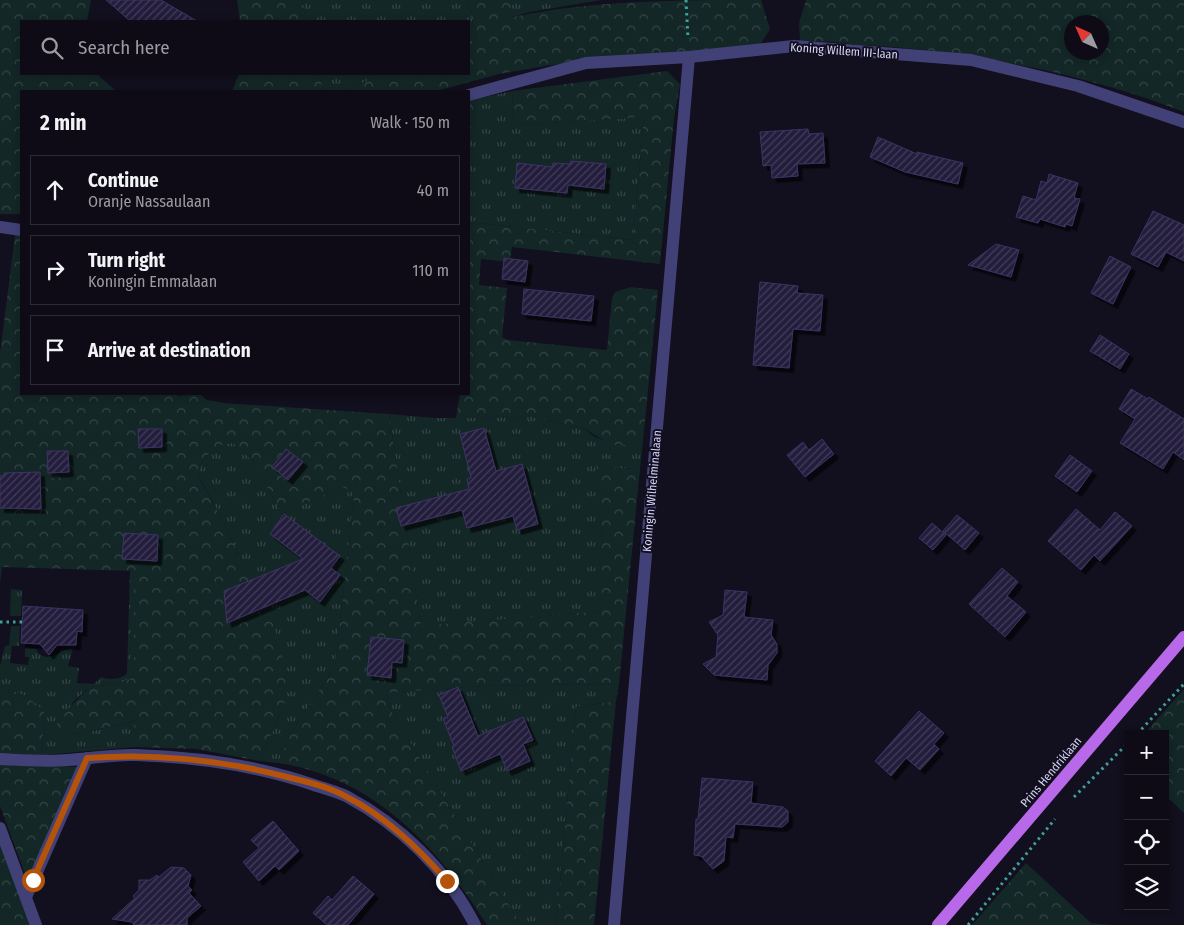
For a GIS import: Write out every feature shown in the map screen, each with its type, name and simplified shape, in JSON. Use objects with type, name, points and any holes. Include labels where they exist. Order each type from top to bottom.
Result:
[{"type":"main road","name":"Prins Hendriklaan","points":[[938,925],[1184,637]]},
{"type":"street","name":"Koning Willem III-laan","points":[[470,95],[586,63],[689,57],[794,46],[971,60],[1078,86],[1184,122]]},
{"type":"street","name":"Koningin Wilhelminalaan","points":[[614,925],[689,57]]},
{"type":"street","points":[[0,228],[20,230]]},
{"type":"street","points":[[0,759],[67,760],[134,755],[182,758],[262,770],[306,782],[345,796],[392,826],[416,846],[447,881],[475,925]]},
{"type":"street","points":[[26,897],[87,758]]},
{"type":"street","points":[[0,828],[36,925]]},
{"type":"path","points":[[686,0],[689,57]]},
{"type":"path","points":[[2,622],[24,622]]},
{"type":"path","points":[[1141,730],[1184,684]]},
{"type":"path","points":[[1071,800],[1124,747]]},
{"type":"path","points":[[968,925],[1059,815]]},
{"type":"green space","points":[[0,0],[91,0],[87,20],[20,20],[20,75],[98,75],[115,90],[20,90],[20,214],[0,214]]},
{"type":"green space","points":[[237,0],[302,0],[306,20],[240,20]]},
{"type":"green space","points":[[302,0],[468,0],[476,40],[470,45],[470,20],[306,20]]},
{"type":"green space","points":[[468,0],[510,0],[513,17],[543,11],[605,4],[761,0],[770,29],[760,45],[551,65],[499,74],[440,90],[343,90],[385,75],[470,75],[470,45],[476,39]]},
{"type":"green space","points":[[510,0],[601,0],[530,12],[512,17]]},
{"type":"green space","points":[[806,0],[1184,0],[1184,112],[1108,86],[1067,75],[984,58],[901,48],[800,42],[799,23]]},
{"type":"green space","points":[[667,71],[680,84],[674,118],[660,264],[512,247],[510,262],[481,259],[479,285],[507,288],[502,337],[508,340],[607,350],[612,298],[615,292],[631,287],[658,290],[643,441],[619,446],[610,444],[583,428],[532,417],[456,418],[460,395],[470,395],[470,222],[633,240],[644,117],[517,125],[513,121],[512,91]]},
{"type":"green space","points":[[239,75],[318,75],[324,90],[232,90]]},
{"type":"green space","points":[[318,75],[385,75],[343,90],[324,90]]},
{"type":"green space","points":[[512,91],[513,121],[517,125],[644,117],[633,240],[470,222],[470,129],[476,122],[473,100]]},
{"type":"green space","points":[[473,100],[476,122],[470,129],[470,101]]},
{"type":"green space","points":[[20,234],[20,395],[201,395],[207,400],[224,403],[389,414],[421,626],[602,611],[602,541],[596,462],[608,468],[640,469],[619,684],[481,686],[386,693],[390,709],[521,925],[487,925],[468,896],[424,843],[400,820],[373,800],[344,783],[312,771],[278,763],[291,733],[335,666],[354,496],[350,490],[342,487],[282,514],[253,461],[233,443],[214,449],[206,457],[200,469],[198,476],[226,526],[251,584],[225,593],[237,620],[267,608],[273,621],[285,667],[287,687],[285,702],[260,761],[196,749],[135,747],[134,721],[84,733],[56,734],[57,724],[65,712],[90,687],[122,683],[134,677],[134,571],[2,567],[0,584],[0,354],[15,235]]},
{"type":"green space","points":[[389,414],[436,418],[532,417],[583,428],[595,437],[619,446],[643,441],[640,469],[608,468],[597,463],[602,541],[602,611],[421,627]]},
{"type":"green space","points":[[233,442],[253,461],[282,514],[342,487],[351,490],[354,496],[335,666],[291,733],[278,763],[260,761],[285,702],[278,644],[273,621],[266,609],[237,621],[225,593],[245,570],[226,526],[198,475],[203,462],[210,452],[219,446]]},
{"type":"green space","points":[[130,571],[134,571],[134,677],[121,683],[90,687],[73,702],[56,734],[84,733],[135,721],[135,747],[42,755],[44,711],[25,696],[0,686],[0,666],[5,646],[9,645],[11,626],[20,626],[19,646],[12,646],[10,663],[28,665],[29,657],[25,657],[25,648],[36,649],[44,657],[48,657],[73,648],[68,666],[79,668],[77,683],[94,684],[101,677],[111,679],[122,677],[127,673]]},
{"type":"green space","points":[[11,589],[22,590],[21,616],[10,616]]},
{"type":"green space","points":[[619,684],[616,701],[576,707],[556,925],[521,925],[390,709],[386,693],[481,686]]},
{"type":"green space","points":[[0,686],[26,696],[44,711],[42,755],[0,754]]},
{"type":"green space","points":[[1184,689],[1184,813],[1169,799],[1169,730],[1148,730]]},
{"type":"green space","points":[[616,701],[594,925],[556,925],[576,707]]},
{"type":"green space","points":[[0,763],[79,767],[35,871],[25,874],[0,806]]},
{"type":"green space","points":[[0,834],[31,925],[0,925]]},
{"type":"green space","points":[[1026,863],[1091,923],[1112,925],[972,925]]},
{"type":"building","points":[[106,0],[161,0],[195,20],[129,20]]},
{"type":"building","points":[[808,129],[809,134],[823,133],[825,163],[797,164],[798,176],[772,178],[771,165],[763,166],[760,132]]},
{"type":"building","points":[[878,137],[917,154],[917,152],[963,163],[958,184],[905,172],[870,157]]},
{"type":"building","points":[[571,161],[606,164],[604,189],[568,185],[567,193],[515,188],[517,163],[552,167],[553,163],[570,164]]},
{"type":"building","points":[[1049,174],[1078,183],[1074,198],[1080,199],[1072,226],[1066,224],[1065,227],[1040,219],[1038,223],[1016,217],[1023,196],[1036,200],[1041,181],[1047,183]]},
{"type":"building","points":[[1153,211],[1184,225],[1184,261],[1166,252],[1158,267],[1131,254]]},
{"type":"building","points":[[996,244],[1019,250],[1011,277],[968,265]]},
{"type":"building","points":[[1110,256],[1131,267],[1113,304],[1091,293]]},
{"type":"building","points":[[504,258],[528,261],[525,282],[502,279]]},
{"type":"building","points":[[760,282],[798,286],[797,293],[823,295],[820,331],[793,329],[789,368],[753,365]]},
{"type":"building","points":[[524,289],[594,296],[591,321],[522,314]]},
{"type":"building","points":[[1100,335],[1129,354],[1120,369],[1090,351]]},
{"type":"building","points":[[1131,389],[1148,399],[1149,397],[1184,419],[1184,460],[1173,452],[1163,469],[1120,443],[1135,419],[1119,409]]},
{"type":"building","points":[[484,428],[496,471],[522,464],[538,524],[517,530],[513,516],[467,528],[462,510],[401,526],[396,508],[469,489],[467,479],[471,478],[460,434]]},
{"type":"building","points":[[138,429],[162,429],[162,447],[139,448]]},
{"type":"building","points":[[822,439],[834,454],[805,477],[787,455],[803,442],[809,450]]},
{"type":"building","points":[[286,449],[303,462],[288,480],[272,467]]},
{"type":"building","points":[[47,451],[68,451],[69,472],[48,473]]},
{"type":"building","points":[[1070,455],[1092,471],[1077,492],[1055,476]]},
{"type":"building","points":[[40,472],[41,509],[0,508],[0,476],[4,476],[4,473]]},
{"type":"building","points":[[1076,509],[1100,530],[1115,512],[1132,526],[1100,561],[1094,555],[1081,570],[1048,541]]},
{"type":"building","points":[[284,514],[340,556],[331,568],[340,575],[320,602],[305,590],[227,623],[224,591],[303,559],[270,534]]},
{"type":"building","points":[[957,515],[979,533],[965,550],[943,531]]},
{"type":"building","points":[[932,523],[946,535],[933,550],[919,538]]},
{"type":"building","points":[[124,533],[158,535],[157,561],[122,559]]},
{"type":"building","points":[[1002,568],[1018,582],[1007,596],[1026,612],[1005,637],[969,604]]},
{"type":"building","points":[[725,590],[747,592],[744,617],[773,620],[771,635],[777,644],[777,653],[768,665],[767,680],[714,675],[703,664],[716,657],[718,635],[709,622],[723,615]]},
{"type":"building","points":[[23,606],[83,610],[82,632],[77,631],[76,645],[57,645],[49,655],[40,644],[21,643]]},
{"type":"building","points":[[371,637],[404,640],[402,663],[392,662],[391,678],[367,675]]},
{"type":"building","points":[[458,687],[478,736],[523,717],[533,740],[523,744],[530,761],[507,771],[500,754],[461,771],[452,747],[454,746],[443,719],[448,717],[439,695]]},
{"type":"building","points":[[919,711],[944,733],[934,744],[939,749],[920,770],[906,758],[891,776],[875,761]]},
{"type":"building","points":[[702,778],[753,782],[751,803],[783,807],[788,811],[788,822],[782,827],[735,824],[733,838],[726,837],[724,861],[713,869],[701,856],[694,855],[696,819],[698,819]]},
{"type":"building","points":[[273,821],[299,851],[279,870],[275,866],[259,881],[243,862],[259,848],[251,840]]},
{"type":"building","points":[[171,867],[184,868],[191,875],[188,886],[192,890],[189,893],[201,906],[187,918],[187,925],[134,925],[132,922],[112,919],[135,898],[133,896],[139,890],[139,880],[150,880],[157,875],[159,877]]},
{"type":"building","points":[[353,876],[374,894],[348,925],[327,925],[313,913],[328,896],[332,900]]},
{"type":"route","points":[[33,880],[87,758],[134,755],[182,758],[262,770],[306,782],[345,796],[392,826],[416,846],[447,881]]}]
